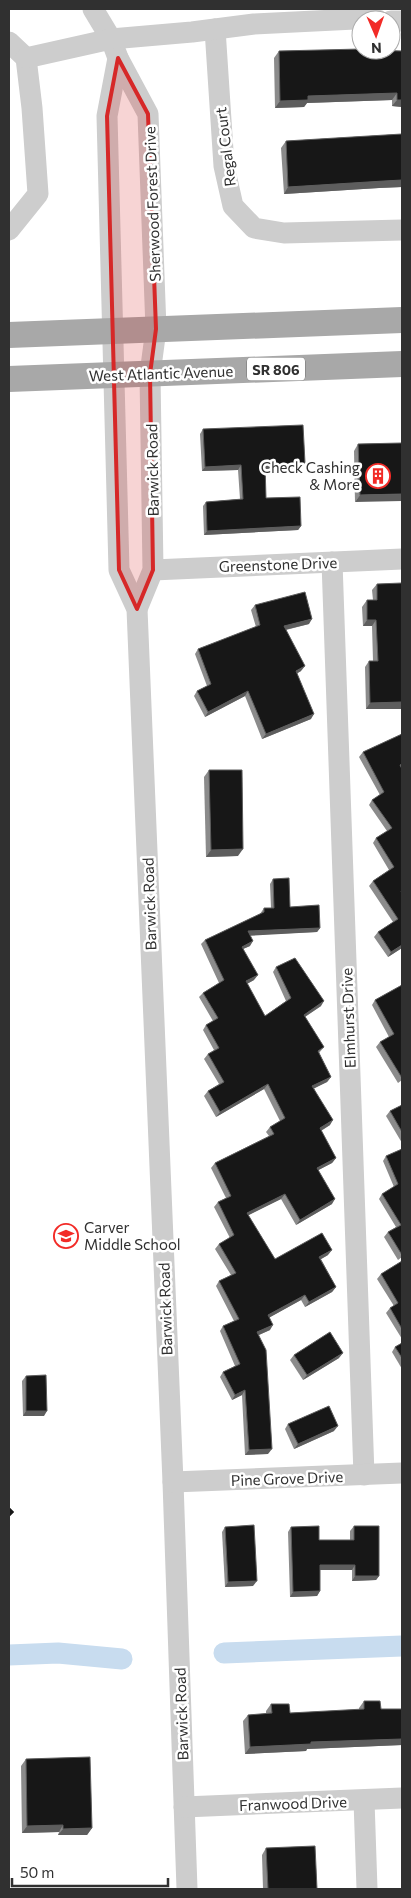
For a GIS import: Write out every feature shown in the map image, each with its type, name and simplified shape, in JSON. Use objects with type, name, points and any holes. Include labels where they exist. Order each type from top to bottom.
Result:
[{"type":"main road","points":[[9,335],[402,320]]},
{"type":"main road","name":"West Atlantic Avenue","points":[[9,379],[402,364]]},
{"type":"street","name":"Sherwood Forest Drive","points":[[93,9],[148,114],[156,329]]},
{"type":"street","points":[[26,58],[114,48],[215,29],[254,24],[351,19]]},
{"type":"street","name":"Regal Court","points":[[215,29],[224,166],[233,206],[254,228],[284,233],[402,230]]},
{"type":"street","points":[[9,42],[26,58],[32,108],[38,194],[9,230]]},
{"type":"street","points":[[113,331],[107,116],[114,48]]},
{"type":"street","name":"Barwick Road","points":[[137,609],[153,570],[150,374],[156,329]]},
{"type":"street","name":"Barwick Road","points":[[113,331],[120,570],[137,609],[187,1889]]},
{"type":"street","name":"Greenstone Drive","points":[[153,570],[402,559]]},
{"type":"street","name":"Elmhurst Drive","points":[[332,562],[364,1475]]},
{"type":"street","name":"Pine Grove Drive","points":[[172,1482],[402,1473]]},
{"type":"street","name":"Franwood Drive","points":[[184,1807],[402,1798]]},
{"type":"street","points":[[364,1800],[367,1889]]},
{"type":"highlighted area","points":[[118,58],[148,114],[156,329],[150,374],[153,570],[137,609],[119,570],[107,116]]},
{"type":"building","points":[[351,49],[351,60],[401,60],[402,51],[402,100],[397,100],[397,93],[308,96],[308,100],[280,101],[279,51]]},
{"type":"building","points":[[402,134],[402,180],[288,187],[286,141]]},
{"type":"building","points":[[303,425],[305,463],[265,465],[266,498],[300,497],[301,526],[207,531],[206,502],[243,499],[241,465],[205,467],[203,429]]},
{"type":"building","name":"Check Cashing & More","points":[[402,443],[402,494],[360,495],[358,444]]},
{"type":"building","points":[[402,583],[402,702],[370,703],[369,661],[378,661],[376,620],[367,620],[367,600],[377,600],[377,584]]},
{"type":"building","points":[[305,592],[312,619],[284,626],[305,666],[296,671],[314,714],[266,734],[248,691],[208,712],[197,691],[211,684],[198,649],[260,625],[255,605]]},
{"type":"building","points":[[402,734],[402,764],[400,765],[402,769],[402,945],[391,952],[378,932],[398,919],[373,881],[394,867],[376,838],[392,828],[372,800],[384,792],[363,752]]},
{"type":"building","points":[[209,770],[242,770],[243,849],[211,850]]},
{"type":"building","points":[[289,878],[290,907],[319,905],[320,928],[248,931],[253,941],[242,947],[258,975],[246,981],[265,1016],[291,998],[276,967],[295,958],[324,1001],[304,1015],[324,1047],[318,1051],[331,1077],[312,1086],[333,1120],[320,1128],[336,1158],[317,1168],[335,1199],[300,1220],[285,1194],[247,1213],[275,1259],[322,1233],[332,1250],[319,1257],[336,1287],[309,1302],[305,1295],[268,1315],[273,1325],[257,1332],[266,1350],[272,1449],[249,1450],[245,1390],[235,1395],[223,1372],[240,1364],[223,1326],[239,1319],[219,1281],[236,1273],[219,1244],[234,1235],[218,1202],[231,1196],[215,1163],[274,1134],[270,1127],[285,1118],[268,1084],[220,1112],[208,1091],[224,1082],[208,1054],[219,1048],[206,1025],[218,1018],[203,993],[224,980],[205,940],[264,912],[264,908],[274,908],[273,879]]},
{"type":"building","points":[[402,985],[402,1078],[380,1042],[394,1034],[375,1000]]},
{"type":"building","points":[[402,1105],[402,1132],[390,1111]]},
{"type":"building","points":[[402,1149],[402,1255],[388,1232],[401,1225],[382,1194],[398,1184],[386,1156]]},
{"type":"building","points":[[402,1261],[402,1329],[390,1308],[398,1303],[381,1274]]},
{"type":"building","points":[[330,1332],[343,1353],[307,1375],[294,1355]]},
{"type":"building","points":[[402,1343],[402,1358],[395,1347]]},
{"type":"building","points":[[46,1375],[47,1411],[26,1411],[26,1376]]},
{"type":"building","points":[[329,1406],[338,1426],[298,1444],[288,1424]]},
{"type":"building","points":[[9,1507],[14,1512],[9,1517]]},
{"type":"building","points":[[254,1525],[257,1581],[228,1582],[225,1527]]},
{"type":"building","points":[[319,1526],[319,1540],[354,1540],[354,1526],[379,1526],[379,1576],[355,1576],[355,1565],[320,1565],[320,1591],[293,1592],[291,1527]]},
{"type":"building","points":[[364,1701],[380,1701],[381,1709],[402,1709],[402,1739],[311,1742],[311,1744],[250,1747],[248,1715],[272,1713],[271,1704],[289,1704],[290,1713],[364,1709]]},
{"type":"building","points":[[90,1757],[92,1828],[63,1829],[63,1825],[27,1826],[26,1759]]},
{"type":"building","points":[[315,1846],[317,1889],[268,1889],[266,1848]]},
{"type":"waterway","points":[[224,1653],[402,1646]]},
{"type":"waterway","points":[[9,1655],[58,1653],[122,1659]]},
{"type":"place","name":"Check Cashing & More","points":[[378,476]]},
{"type":"place","name":"Carver Middle School","points":[[66,1236]]}]
